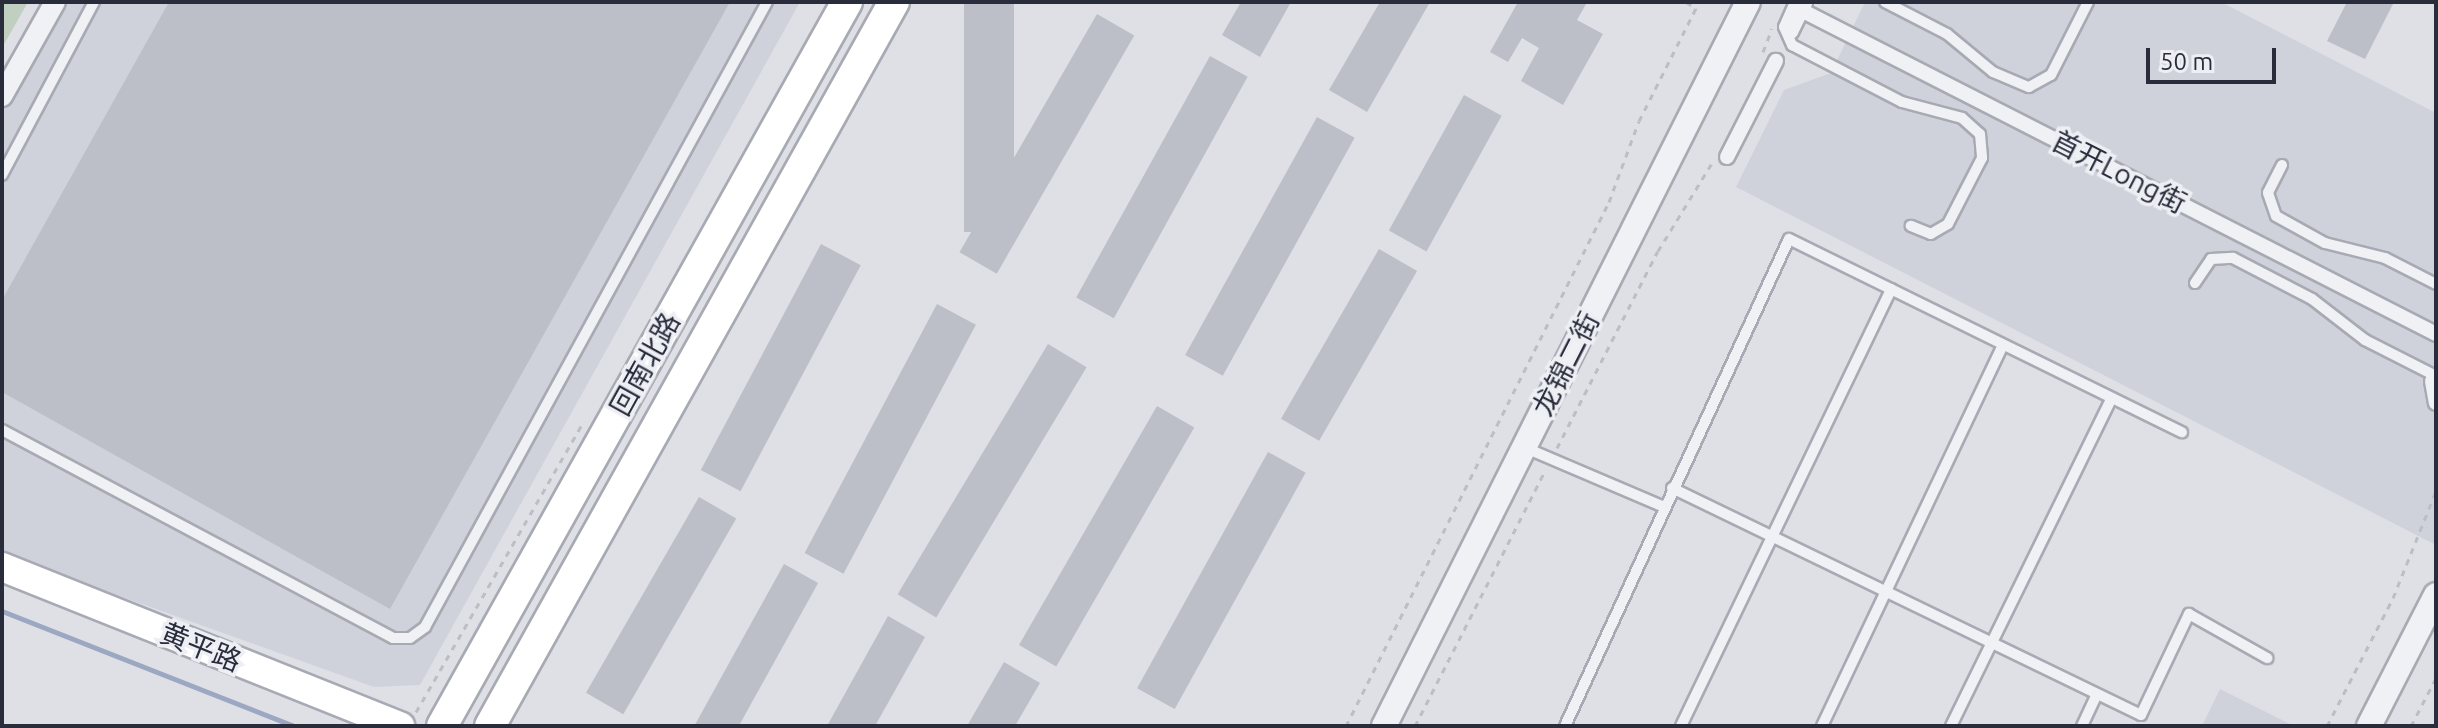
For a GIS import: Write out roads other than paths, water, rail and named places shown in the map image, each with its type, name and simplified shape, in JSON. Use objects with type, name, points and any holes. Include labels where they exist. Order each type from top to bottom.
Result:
[{"type":"main road","name":"回南北路","points":[[442,726],[847,2]]},
{"type":"main road","name":"回南北路","points":[[490,726],[894,2]]},
{"type":"main road","name":"黄平路","points":[[2,567],[408,720]]},
{"type":"street","points":[[2,96],[55,2]]},
{"type":"street","name":"龙锦二街","points":[[1384,726],[1748,2]]},
{"type":"street","points":[[1791,32],[1801,5]]},
{"type":"street","name":"首开Long街","points":[[1801,5],[2436,334]]},
{"type":"street","points":[[1722,154],[1768,65]]},
{"type":"street","points":[[2434,379],[2436,403]]},
{"type":"street","points":[[2369,726],[2436,595]]},
{"type":"lane","points":[[2,175],[94,2]]},
{"type":"lane","points":[[2,430],[393,638],[410,638],[425,627],[767,2]]},
{"type":"lane","points":[[1885,2],[1947,34],[1993,72],[2029,87],[2051,75],[2088,2]]},
{"type":"lane","points":[[1801,5],[1784,27],[1792,45],[1909,104],[1962,118],[1980,134],[1982,158],[1948,224],[1931,234],[1911,226]]},
{"type":"lane","points":[[2282,165],[2268,193],[2276,216],[2325,243],[2385,258],[2436,284]]},
{"type":"lane","points":[[1565,726],[1789,239],[2182,432]]},
{"type":"lane","points":[[2195,283],[2211,259],[2233,258],[2312,299],[2365,340],[2434,379]]},
{"type":"lane","points":[[1681,726],[1775,538],[1891,289]]},
{"type":"lane","points":[[1822,726],[1889,593],[2003,345]]},
{"type":"lane","points":[[1951,726],[2112,398]]},
{"type":"lane","points":[[1524,447],[1664,507]]},
{"type":"lane","points":[[1672,488],[2141,715],[2189,614],[2267,658]]},
{"type":"lane","points":[[2082,726],[2097,694]]},
{"type":"waterway","points":[[2,611],[294,726]]}]
